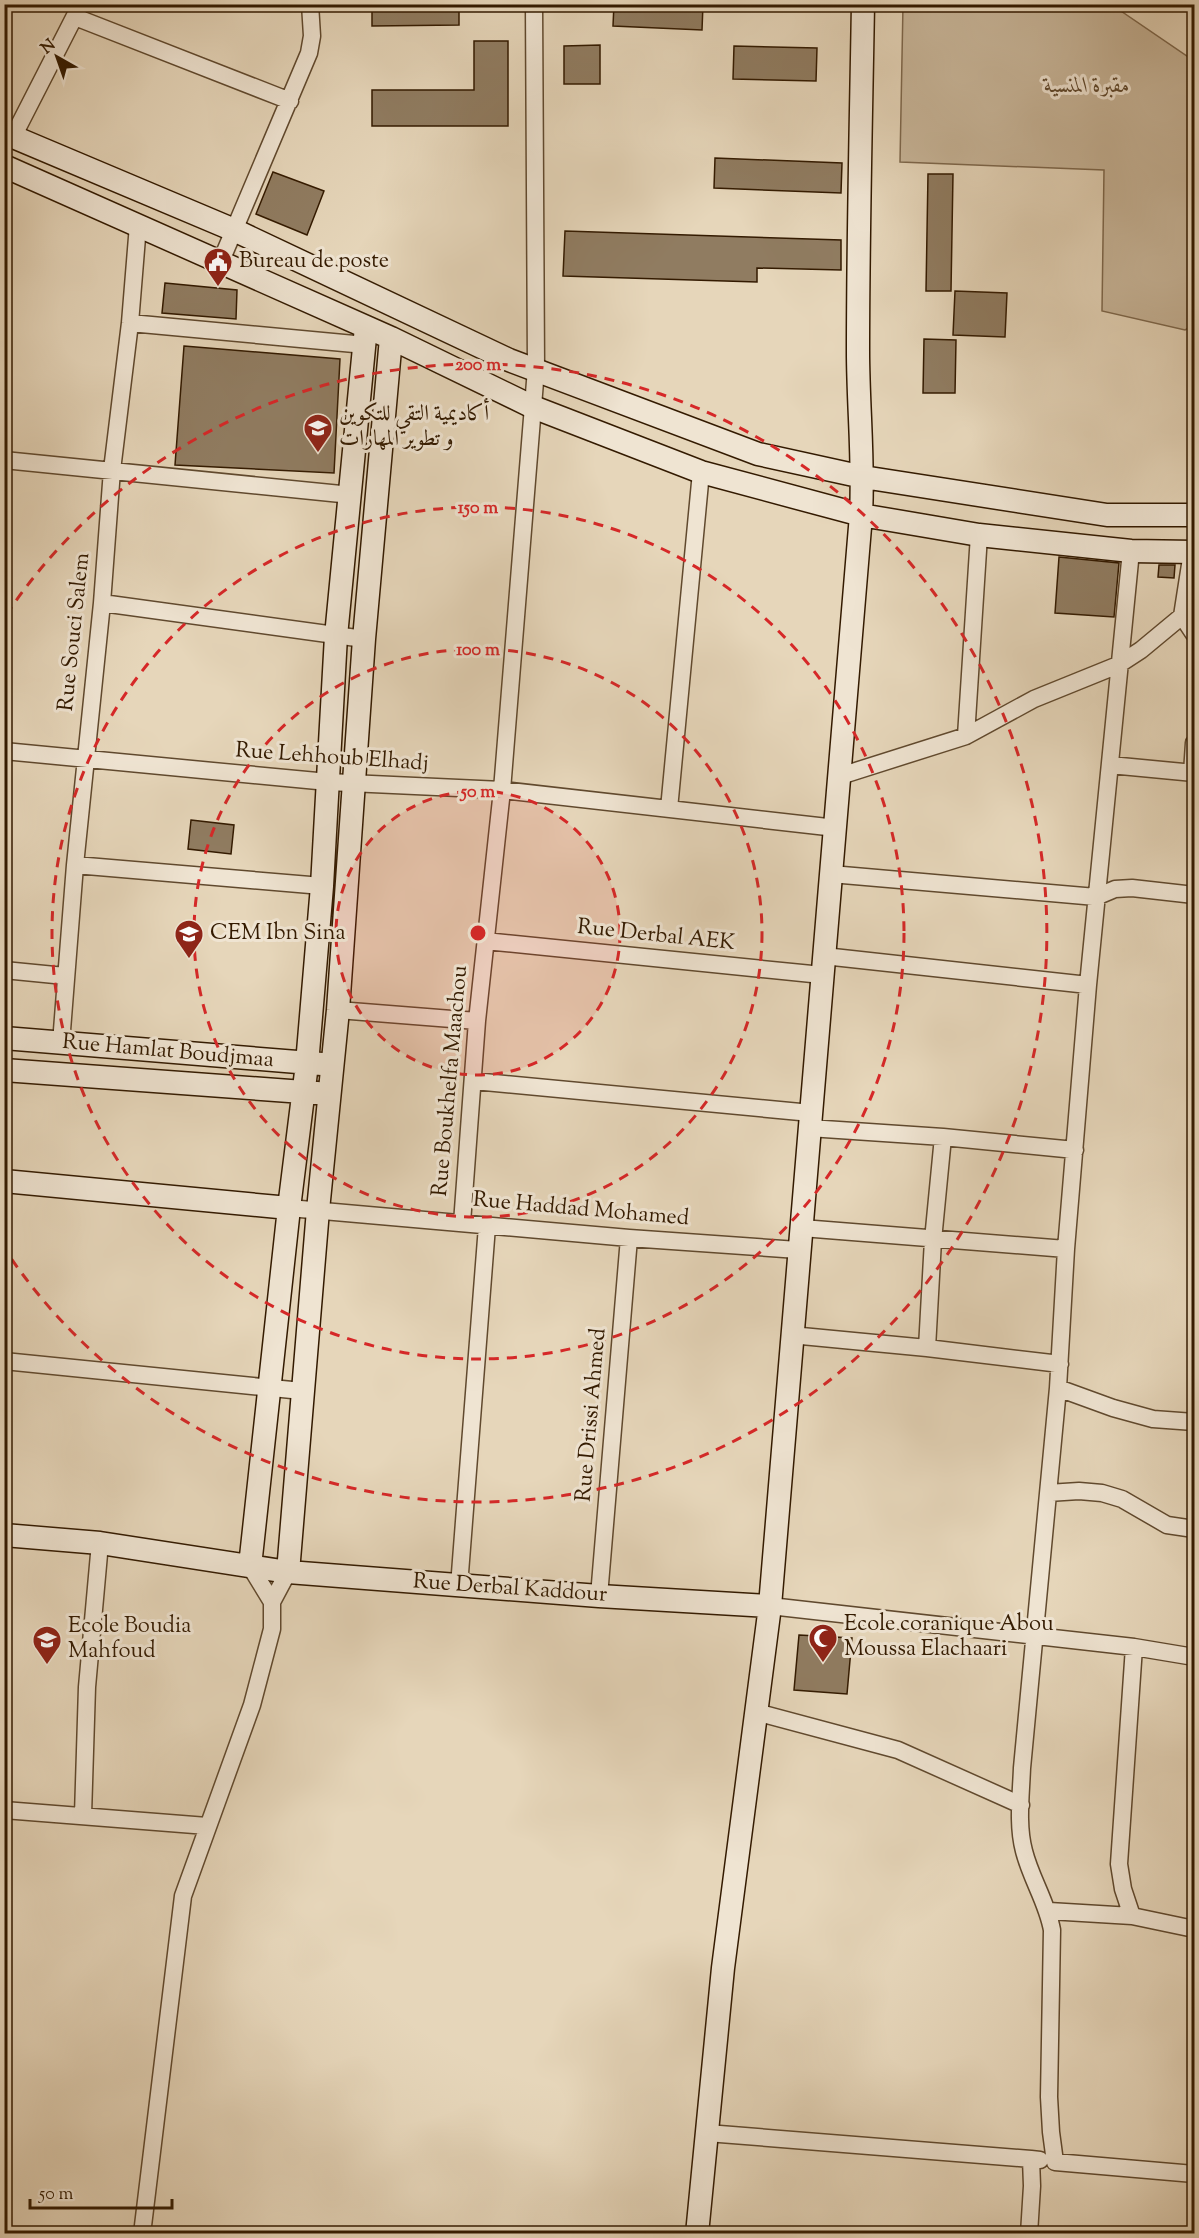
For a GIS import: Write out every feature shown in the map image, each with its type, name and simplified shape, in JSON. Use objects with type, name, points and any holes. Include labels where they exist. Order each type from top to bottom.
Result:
[{"type":"street","points":[[221,261],[309,53],[312,36],[310,4]]},
{"type":"street","name":"Rue Boukhelfa Maachou","points":[[462,1223],[477,1021],[502,790],[534,406],[536,369],[534,4]]},
{"type":"street","points":[[697,2234],[723,1968],[770,1606],[861,515],[863,477],[858,357],[858,210],[863,4]]},
{"type":"street","points":[[290,101],[78,11],[8,137],[234,230],[509,360],[758,454],[863,477],[1107,515],[1194,515]]},
{"type":"street","points":[[4,166],[221,261],[365,336]]},
{"type":"street","name":"Rue Souci Salem","points":[[61,1043],[65,976],[102,603],[112,470],[130,323],[138,225]]},
{"type":"street","points":[[130,323],[391,338],[534,406],[701,472],[861,515],[979,535],[1131,551],[1193,552],[1182,616],[1141,650],[1118,665],[1034,699],[966,736],[840,776]]},
{"type":"street","points":[[272,1602],[250,1566],[307,1064],[322,886],[336,636],[365,336]]},
{"type":"street","points":[[142,2234],[183,1896],[252,1705],[272,1629],[272,1602],[288,1572],[318,1210],[338,1010],[364,639],[391,338]]},
{"type":"street","points":[[4,460],[351,495]]},
{"type":"street","points":[[669,809],[701,472]]},
{"type":"street","points":[[966,736],[979,535]]},
{"type":"street","points":[[1055,2162],[1049,2097],[1052,1930],[1049,1911],[1024,1851],[1020,1827],[1021,1805],[1034,1636],[1060,1364],[1066,1249],[1088,985],[1131,551]]},
{"type":"street","points":[[102,603],[364,639]]},
{"type":"street","points":[[1182,616],[1194,634]]},
{"type":"street","points":[[1110,765],[1193,773],[1194,743]]},
{"type":"street","name":"Rue Lehhoub Elhadj","points":[[4,751],[328,782],[502,790],[836,828]]},
{"type":"street","points":[[75,865],[322,886]]},
{"type":"street","points":[[831,874],[1096,897],[1115,890],[1132,888],[1194,895]]},
{"type":"street","name":"Rue Derbal AEK","points":[[485,941],[1088,985]]},
{"type":"street","points":[[4,970],[65,976]]},
{"type":"street","points":[[338,1010],[477,1021]]},
{"type":"street","name":"Rue Hamlat Boudjmaa","points":[[4,1038],[332,1065]]},
{"type":"street","name":"Rue Hamlat Boudjmaa","points":[[4,1070],[329,1094]]},
{"type":"street","points":[[474,1081],[943,1137],[1075,1150]]},
{"type":"street","points":[[927,1348],[933,1240],[943,1137]]},
{"type":"street","points":[[4,1181],[289,1208]]},
{"type":"street","name":"Rue Haddad Mohamed","points":[[289,1208],[629,1238],[933,1240],[1066,1249]]},
{"type":"street","points":[[459,1586],[487,1226]]},
{"type":"street","name":"Rue Drissi Ahmed","points":[[599,1596],[629,1238]]},
{"type":"street","points":[[791,1335],[1060,1364]]},
{"type":"street","points":[[4,1361],[302,1391]]},
{"type":"street","points":[[1058,1388],[1113,1408],[1153,1419],[1194,1422]]},
{"type":"street","points":[[1048,1492],[1102,1493],[1122,1499],[1167,1526],[1194,1529]]},
{"type":"street","name":"Rue Derbal Kaddour","points":[[4,1535],[100,1543],[288,1572],[599,1596],[770,1606]]},
{"type":"street","points":[[83,1815],[87,1688],[100,1543]]},
{"type":"street","points":[[770,1606],[1134,1647],[1194,1657]]},
{"type":"street","points":[[1132,1916],[1123,1889],[1119,1864],[1134,1647]]},
{"type":"street","points":[[756,1712],[898,1750],[1021,1805]]},
{"type":"street","points":[[4,1810],[207,1826]]},
{"type":"street","points":[[1049,1911],[1132,1916],[1194,1929]]},
{"type":"street","points":[[707,2133],[1194,2174]]},
{"type":"street","points":[[1029,2234],[1031,2159]]},
{"type":"green space","name":"مقبرة المنسية","points":[[903,5],[1112,5],[1194,61],[1194,325],[1185,330],[1102,311],[1104,170],[900,162]]},
{"type":"building","points":[[372,4],[459,4],[459,25],[372,26]]},
{"type":"building","points":[[614,4],[703,4],[702,30],[613,26]]},
{"type":"building","points":[[474,41],[508,41],[508,126],[372,126],[372,90],[474,90]]},
{"type":"building","points":[[600,45],[600,84],[564,84],[564,46]]},
{"type":"building","points":[[734,46],[817,48],[816,81],[733,79]]},
{"type":"building","points":[[715,158],[842,163],[841,193],[714,188]]},
{"type":"building","points":[[273,172],[324,191],[307,235],[256,214]]},
{"type":"building","points":[[928,174],[953,174],[951,291],[926,291]]},
{"type":"building","points":[[565,231],[841,240],[841,270],[757,268],[757,282],[563,276]]},
{"type":"building","points":[[165,283],[237,290],[236,319],[162,313]]},
{"type":"building","points":[[955,291],[1007,293],[1005,337],[953,335]]},
{"type":"building","points":[[924,339],[956,340],[955,393],[923,393]]},
{"type":"building","points":[[184,346],[340,359],[334,473],[175,465]]},
{"type":"building","points":[[1059,557],[1119,563],[1114,617],[1055,613]]},
{"type":"building","points":[[1159,565],[1175,565],[1174,578],[1158,577]]},
{"type":"building","points":[[191,820],[234,825],[231,854],[188,849]]},
{"type":"building","name":"Ecole coranique Abou Moussa Elachaari","points":[[799,1635],[852,1638],[847,1694],[794,1690]]},
{"type":"place","name":"Bureau de poste","points":[[218,288]]},
{"type":"place","name":"أكاديمية التقي للتكوين و تطوير المهارات","points":[[318,454]]},
{"type":"place","name":"CEM Ibn Sina","points":[[189,960]]},
{"type":"place","name":"Ecole coranique Abou Moussa Elachaari","points":[[823,1664]]},
{"type":"place","name":"Ecole Boudia Mahfoud","points":[[47,1666]]}]
